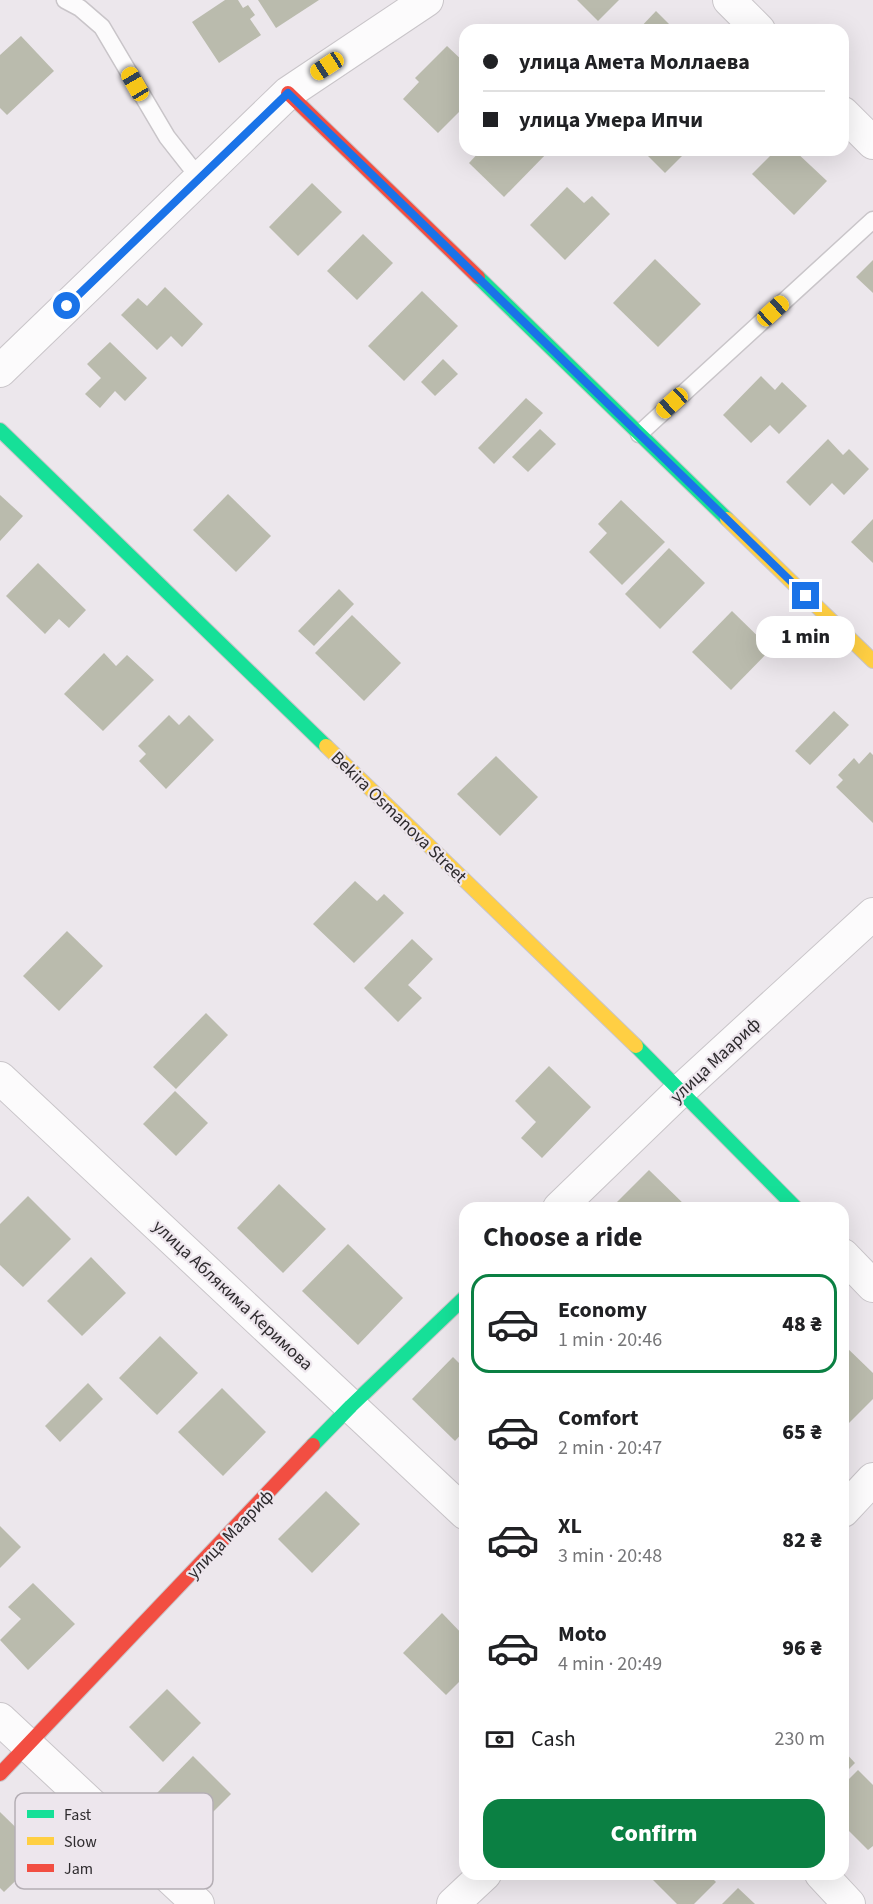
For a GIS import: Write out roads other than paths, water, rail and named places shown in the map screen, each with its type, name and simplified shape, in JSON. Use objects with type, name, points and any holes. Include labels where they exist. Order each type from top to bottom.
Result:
[{"type":"street","points":[[0,371],[288,93],[427,0]]},
{"type":"street","points":[[729,0],[753,24]]},
{"type":"street","points":[[288,93],[873,661]]},
{"type":"street","points":[[849,119],[873,143]]},
{"type":"street","name":"Bekira Osmanova Street","points":[[0,430],[681,1090],[790,1202]]},
{"type":"street","name":"улица Маариф","points":[[565,1202],[681,1090],[873,914]]},
{"type":"street","name":"улица Аблякима Керимова","points":[[0,1078],[459,1507]]},
{"type":"street","points":[[849,1261],[873,1286]]},
{"type":"street","name":"улица Маариф","points":[[0,1774],[351,1406],[459,1303]]},
{"type":"street","points":[[849,1505],[873,1479]]},
{"type":"street","points":[[0,1719],[78,1793]]},
{"type":"street","points":[[453,1904],[479,1880]]},
{"type":"street","points":[[827,1880],[849,1904]]},
{"type":"street","points":[[182,1889],[198,1904]]},
{"type":"lane","points":[[65,0],[80,8],[102,27],[167,137],[189,165],[201,176]]},
{"type":"lane","points":[[639,434],[873,220]]}]
